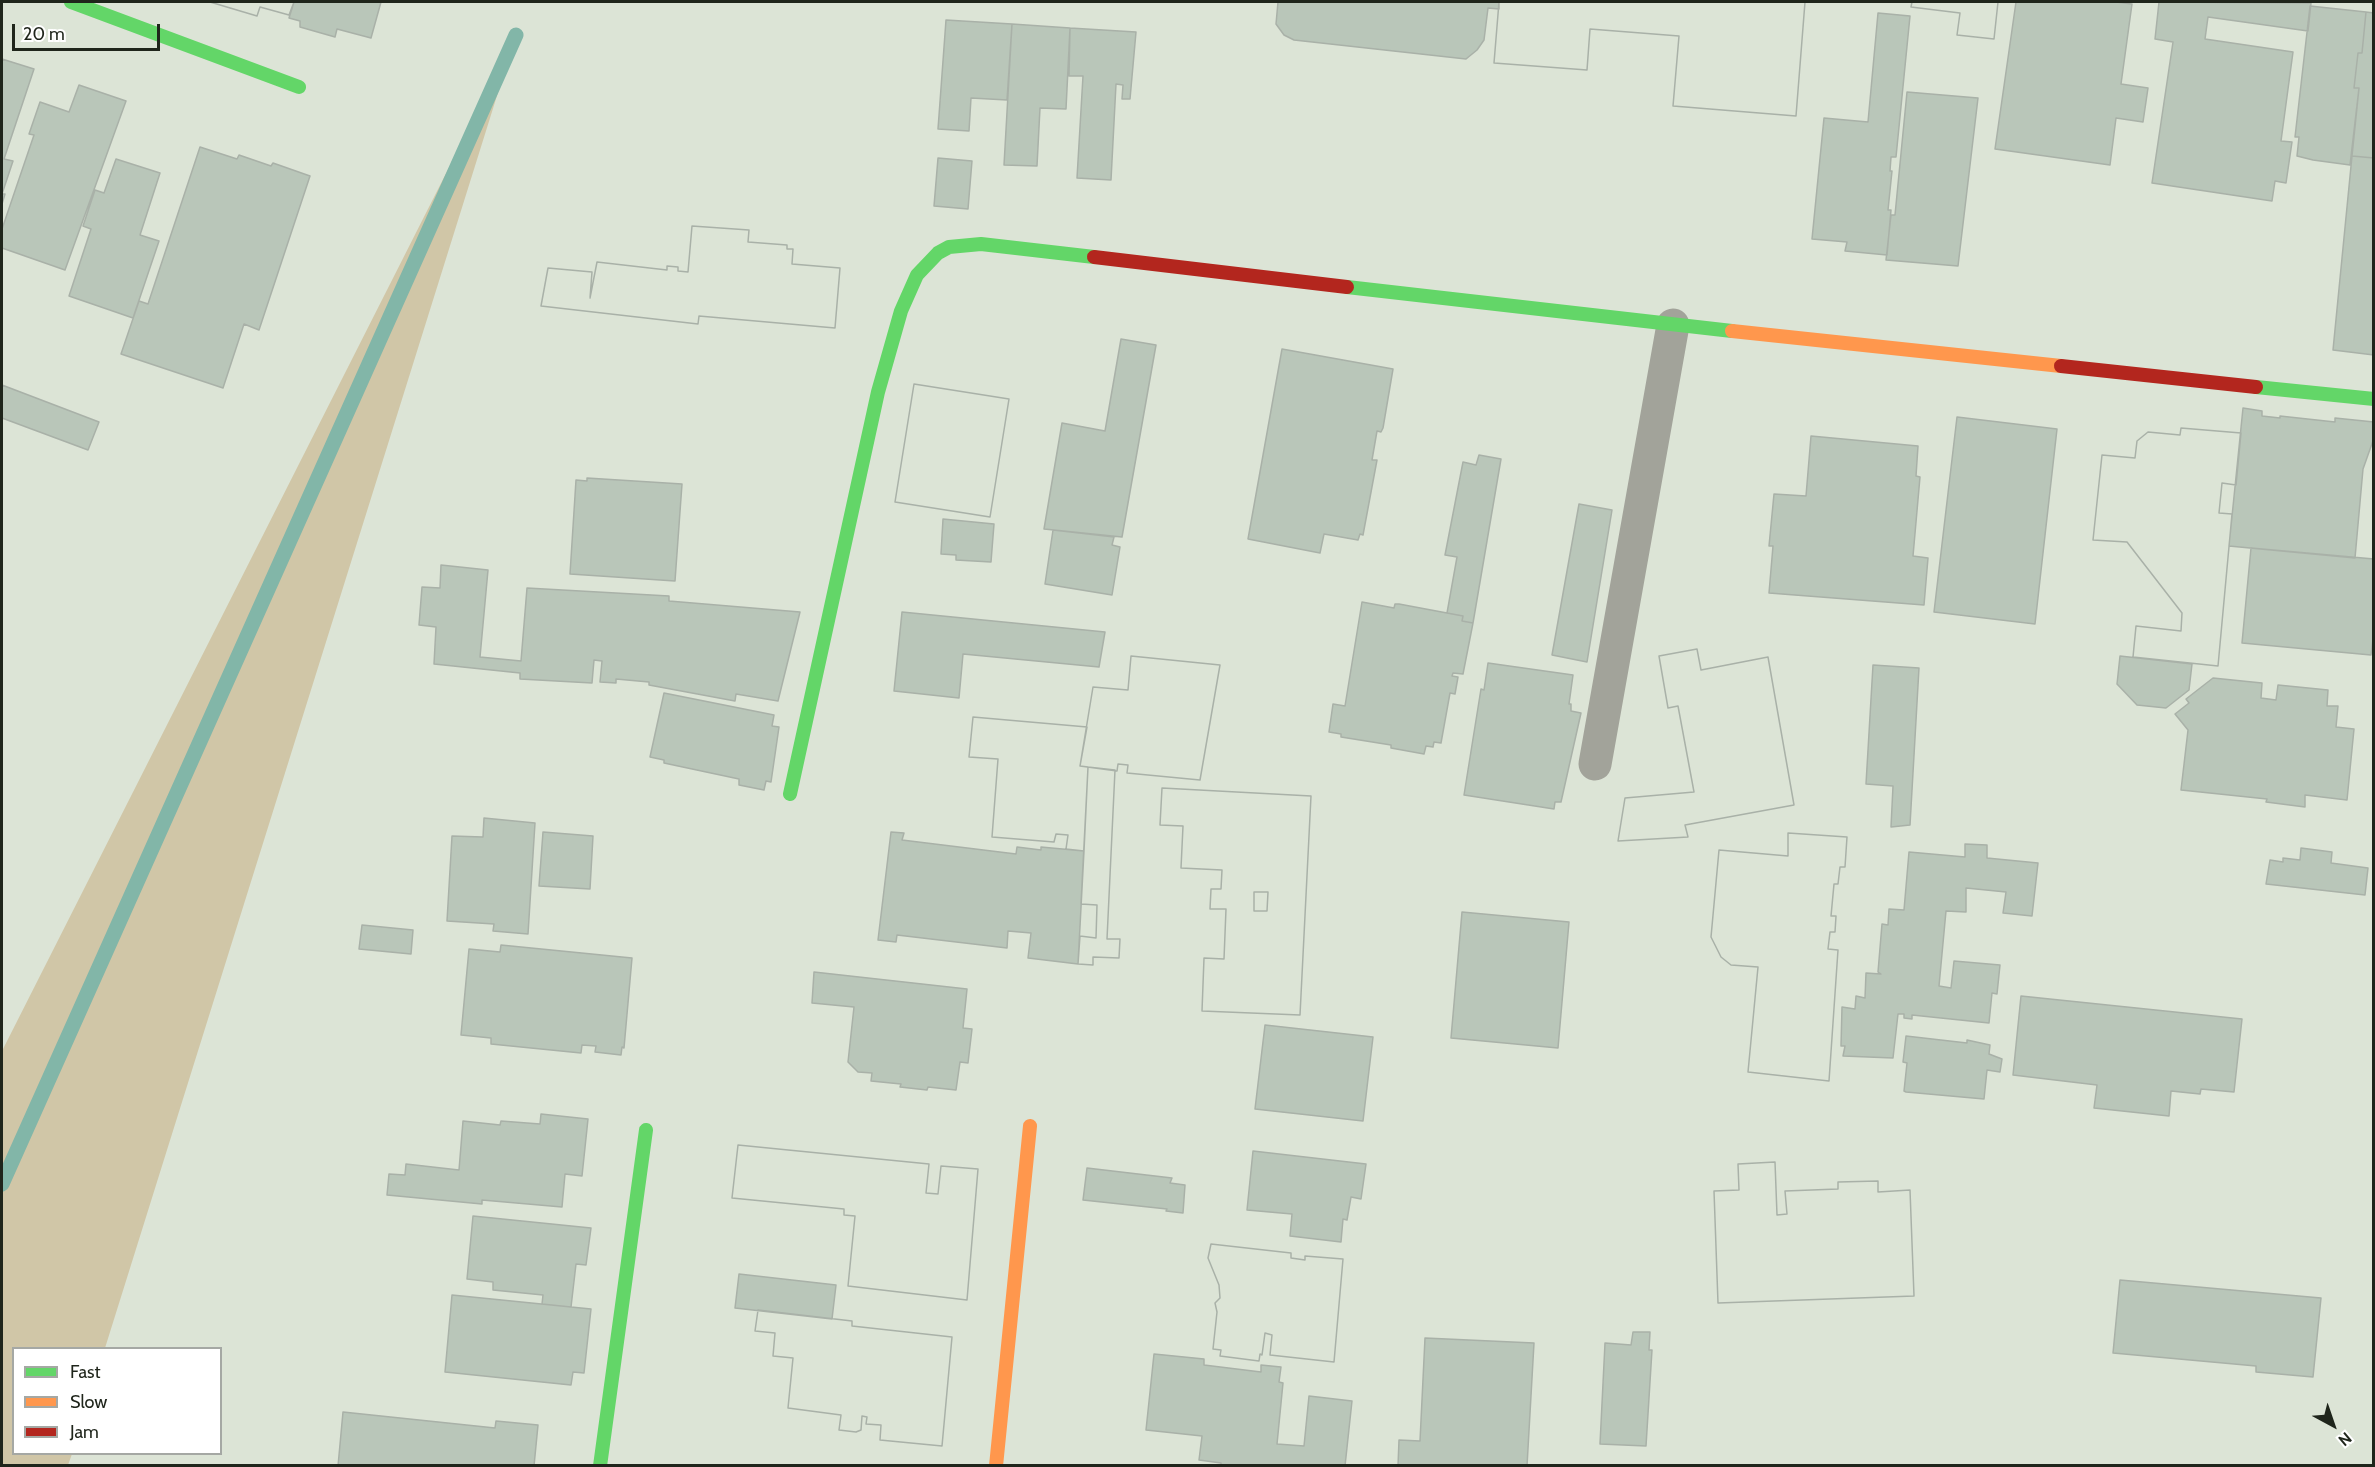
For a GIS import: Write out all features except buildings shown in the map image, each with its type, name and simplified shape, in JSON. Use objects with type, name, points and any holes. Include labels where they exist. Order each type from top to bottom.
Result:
[{"type":"street","points":[[71,2],[299,87]]},
{"type":"street","points":[[790,794],[878,392],[901,311],[917,275],[938,253],[949,247],[981,244],[1673,325],[2373,399]]},
{"type":"street","points":[[1595,764],[1673,325]]},
{"type":"street","points":[[996,1466],[1030,1126]]},
{"type":"street","points":[[600,1466],[646,1130]]},
{"type":"shaded area","points":[[516,35],[105,1347],[12,1347],[12,1455],[72,1455],[68,1465],[2,1465],[2,1051]]},
{"type":"waterway","points":[[2,1184],[516,35]]},
{"type":"traffic: fast","points":[[71,2],[299,87]]},
{"type":"traffic: fast","points":[[790,794],[878,392],[901,311],[917,275],[938,253],[949,247],[981,244],[1094,257]]},
{"type":"traffic: fast","points":[[1347,287],[1732,331]]},
{"type":"traffic: fast","points":[[2256,387],[2374,399]]},
{"type":"traffic: fast","points":[[600,1466],[646,1130]]},
{"type":"traffic: slow","points":[[1732,331],[2061,366]]},
{"type":"traffic: slow","points":[[996,1466],[1030,1126]]},
{"type":"traffic: jam","points":[[1094,257],[1347,287]]},
{"type":"traffic: jam","points":[[2061,366],[2256,387]]}]
